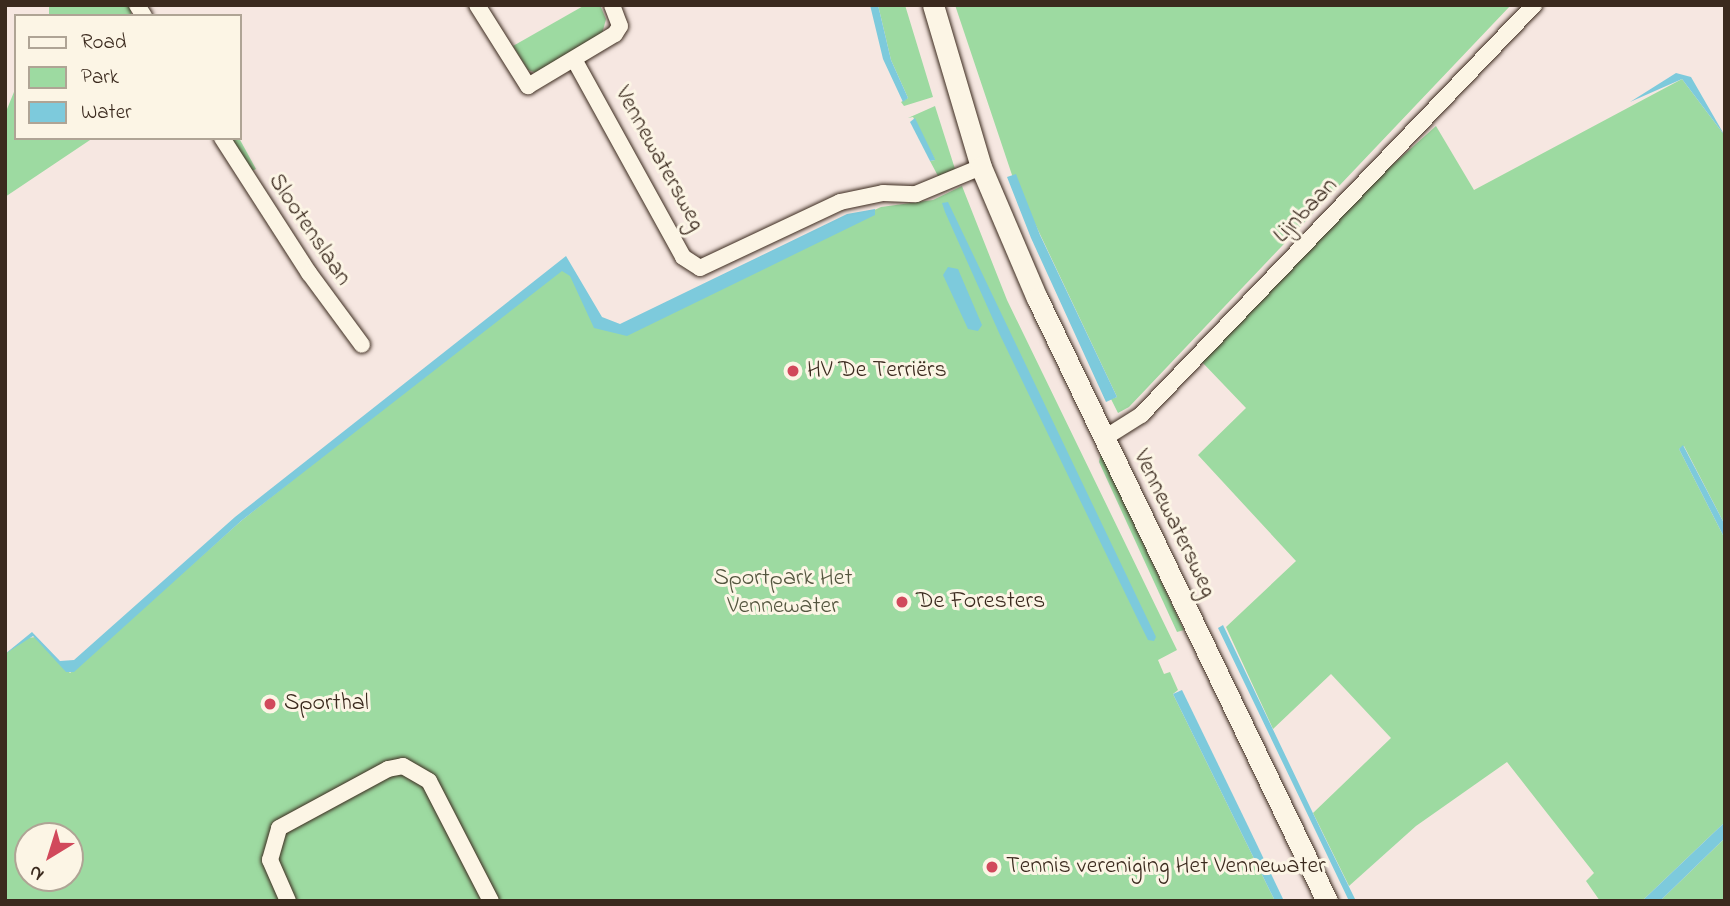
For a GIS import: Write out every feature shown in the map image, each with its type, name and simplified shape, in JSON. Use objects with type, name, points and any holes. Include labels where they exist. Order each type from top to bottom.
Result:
[{"type":"street","points":[[477,5],[528,86],[608,41],[620,26],[612,5]]},
{"type":"street","name":"Vennewatersweg","points":[[933,5],[981,167],[1103,439],[1327,901]]},
{"type":"street","name":"Lijnbaan","points":[[1103,439],[1141,415],[1534,5]]},
{"type":"street","name":"Vennewatersweg","points":[[575,61],[683,257],[700,268],[840,202],[883,193],[916,194],[981,167]]},
{"type":"street","name":"Slootenslaan","points":[[223,140],[309,273],[362,345]]},
{"type":"street","points":[[289,901],[270,860],[271,843],[279,828],[388,769],[403,766],[429,781],[491,901]]},
{"type":"green space","points":[[49,5],[131,5],[131,14],[49,14]]},
{"type":"green space","points":[[585,5],[600,5],[606,19],[601,38],[537,73],[528,70],[513,46]]},
{"type":"green space","points":[[878,5],[905,5],[933,97],[904,106],[901,102],[908,98],[891,60]]},
{"type":"green space","points":[[955,5],[1511,5],[1129,407],[1118,413],[1111,399],[1117,397],[1012,175]]},
{"type":"green space","points":[[1682,79],[1725,136],[1725,525],[1684,446],[1679,449],[1725,539],[1725,822],[1642,901],[1600,901],[1586,881],[1594,873],[1507,762],[1416,826],[1349,886],[1313,813],[1391,738],[1331,674],[1273,729],[1226,627],[1296,561],[1198,455],[1246,408],[1201,361],[1370,185],[1436,126],[1474,190]]},
{"type":"green space","points":[[14,92],[14,140],[90,140],[5,197],[5,114]]},
{"type":"green space","points":[[935,106],[955,169],[938,176],[930,161],[935,160],[913,117],[908,118]]},
{"type":"green space","points":[[229,140],[240,140],[256,169],[250,172]]},
{"type":"green space","name":"Sportpark Het Vennewater","points":[[962,186],[1007,300],[1177,650],[1158,660],[1164,674],[1170,672],[1178,690],[1173,694],[1275,901],[5,901],[5,654],[27,638],[36,637],[70,673],[241,521],[566,263],[595,316],[615,328],[881,207],[933,200]]},
{"type":"green space","points":[[1101,453],[1184,630],[1177,632],[1099,462]]},
{"type":"green space","points":[[1725,838],[1725,901],[1660,901],[1661,900]]},
{"type":"water","points":[[870,5],[878,5],[891,60],[908,98],[903,102],[883,59]]},
{"type":"water","points":[[1676,73],[1691,77],[1725,136],[1682,79],[1630,102]]},
{"type":"water","points":[[915,118],[935,160],[930,161],[910,122]]},
{"type":"water","points":[[1016,174],[1040,235],[1117,397],[1106,402],[1031,238],[1007,177]]},
{"type":"water","points":[[948,202],[1156,637],[1154,641],[1148,640],[1000,335],[945,212],[942,203]]},
{"type":"water","points":[[875,209],[875,215],[627,336],[594,328],[570,276],[562,271],[241,521],[74,672],[66,672],[33,636],[5,654],[32,632],[60,661],[74,660],[235,517],[566,256],[602,317],[620,324],[847,214]]},
{"type":"water","points":[[948,267],[958,269],[982,325],[978,331],[968,329],[943,275]]},
{"type":"water","points":[[1683,445],[1725,525],[1725,539],[1679,449]]},
{"type":"water","points":[[1223,625],[1356,901],[1349,901],[1218,628]]},
{"type":"water","points":[[1182,690],[1284,901],[1275,901],[1173,694]]},
{"type":"water","points":[[1725,822],[1725,838],[1661,900],[1642,901]]},
{"type":"place","name":"HV De Terriërs","points":[[793,371]]},
{"type":"place","name":"De Foresters","points":[[902,602]]},
{"type":"place","name":"Sporthal","points":[[270,704]]},
{"type":"place","name":"Tennis vereniging Het Vennewater","points":[[992,867]]}]
